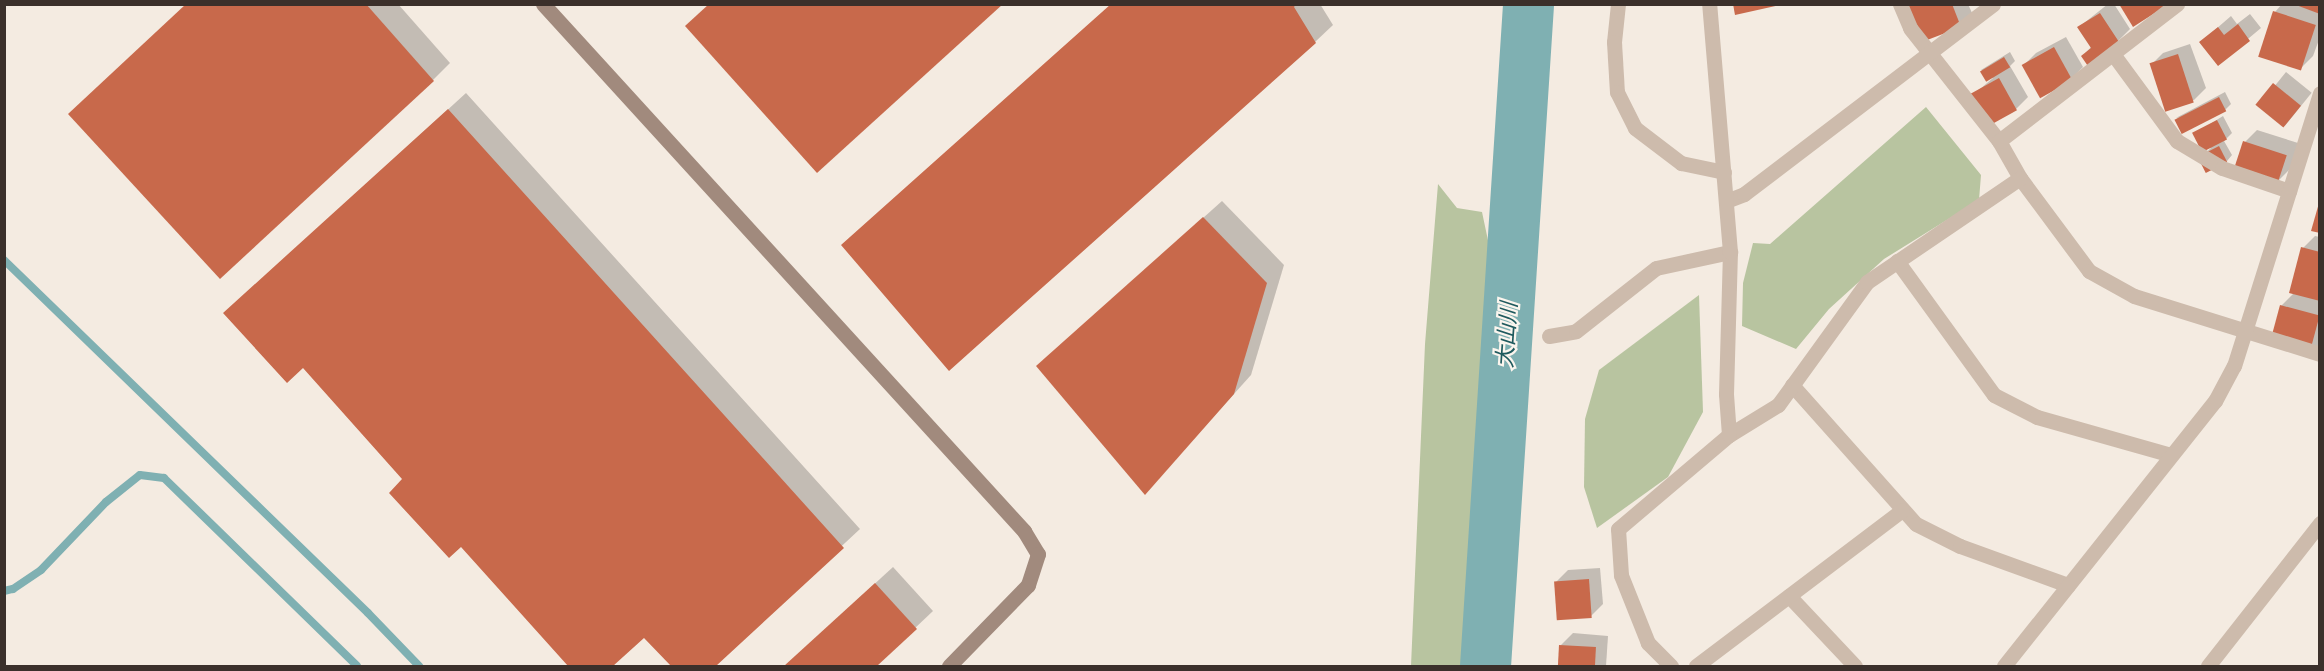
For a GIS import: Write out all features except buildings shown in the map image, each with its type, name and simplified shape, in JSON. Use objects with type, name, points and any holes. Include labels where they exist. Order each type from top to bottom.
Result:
[{"type":"street","points":[[543,4],[1024,531],[1038,554],[1028,585],[949,666]]},
{"type":"street","points":[[1618,4],[1614,42],[1617,92],[1635,128],[1681,163],[1724,172]]},
{"type":"street","points":[[1709,4],[1730,252],[1726,394],[1729,435]]},
{"type":"street","points":[[1900,4],[1910,28],[1999,141],[2020,178],[2089,271],[2134,296],[2319,354]]},
{"type":"street","points":[[1726,201],[1744,194],[1993,4]]},
{"type":"street","points":[[1999,141],[2177,4]]},
{"type":"street","points":[[2113,54],[2177,141],[2222,168],[2289,191]]},
{"type":"street","points":[[2004,666],[2215,401],[2234,366],[2246,331],[2319,93]]},
{"type":"street","points":[[1671,666],[1648,643],[1621,575],[1618,529],[1729,435],[1778,405],[1867,282],[2020,178]]},
{"type":"street","points":[[1549,336],[1576,331],[1656,268],[1730,252]]},
{"type":"street","points":[[1897,261],[1994,395],[2037,417],[2171,455]]},
{"type":"street","points":[[1792,385],[1916,524],[1960,546],[2068,585]]},
{"type":"street","points":[[1696,666],[1902,510]]},
{"type":"street","points":[[2208,666],[2319,523]]},
{"type":"street","points":[[1789,596],[1855,666]]},
{"type":"green space","points":[[1926,107],[1981,175],[1979,200],[1884,259],[1829,309],[1796,349],[1742,326],[1743,283],[1753,243],[1770,244]]},
{"type":"green space","points":[[1438,184],[1457,208],[1482,212],[1515,368],[1498,666],[1411,666],[1425,344]]},
{"type":"green space","points":[[1699,295],[1703,412],[1668,477],[1597,528],[1584,487],[1585,419],[1599,370]]},
{"type":"waterway","name":"大山川","points":[[1485,666],[1528,4]]},
{"type":"waterway","points":[[4,260],[368,613],[419,666]]},
{"type":"waterway","points":[[4,591],[13,589],[41,570],[106,502],[140,475],[164,478],[357,666]]}]
